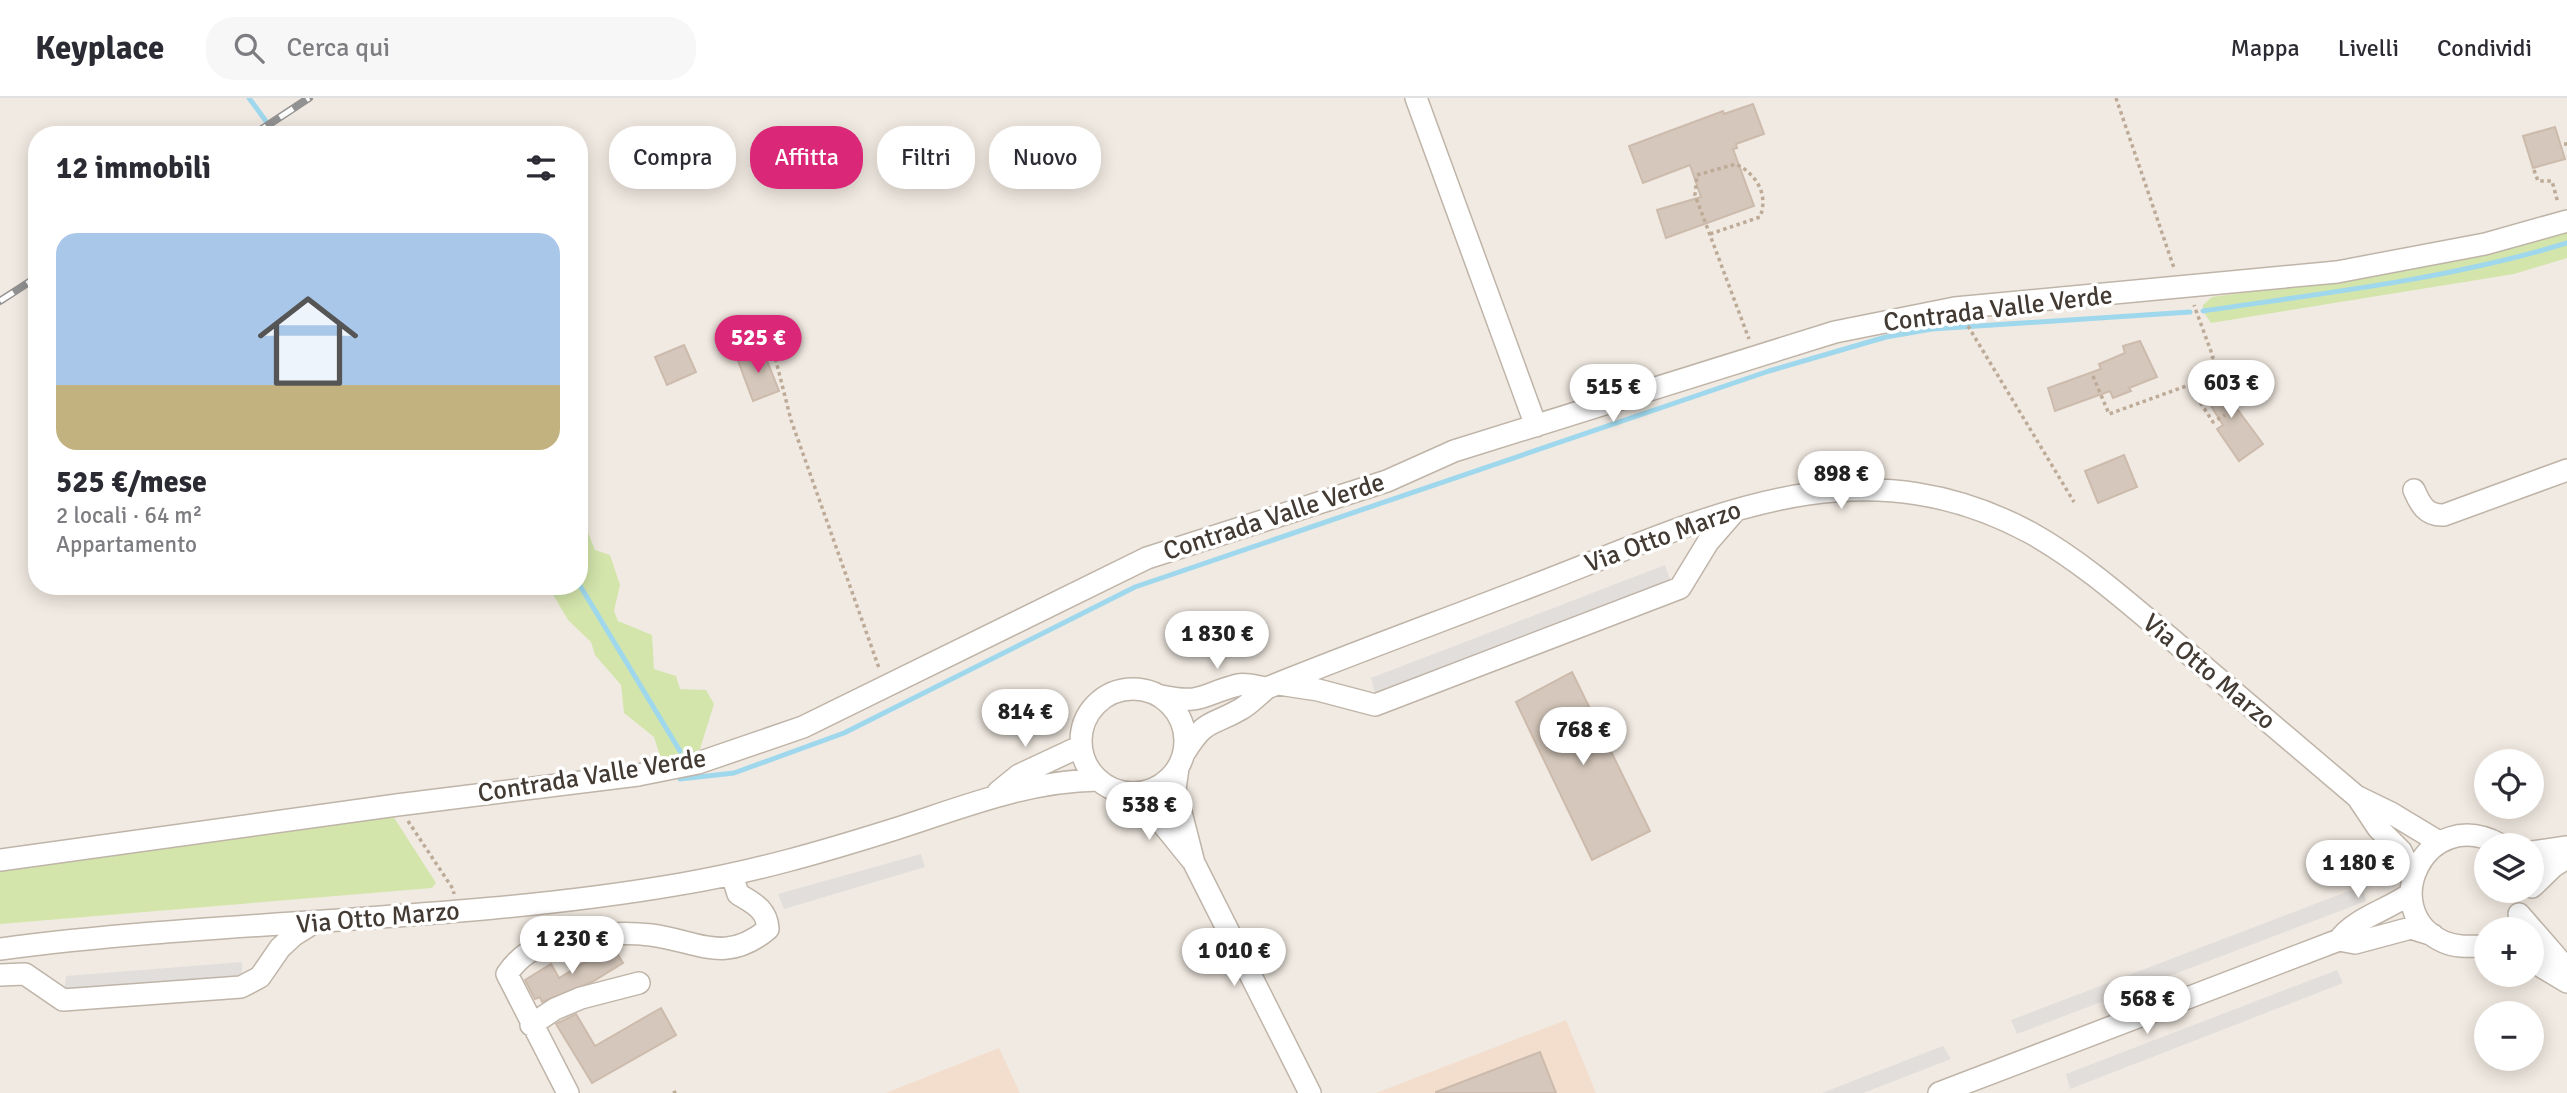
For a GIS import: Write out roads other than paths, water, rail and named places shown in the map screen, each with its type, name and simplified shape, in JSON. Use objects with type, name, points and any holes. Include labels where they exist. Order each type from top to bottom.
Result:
[{"type":"street","points":[[1416,98],[1536,426]]},
{"type":"street","name":"Contrada Valle Verde","points":[[0,860],[664,770],[698,762],[803,727],[1147,558],[1387,481],[1454,451],[1835,332],[1944,310],[2176,289],[2381,264],[2485,244],[2566,221]]},
{"type":"street","points":[[2414,490],[2427,511],[2435,516],[2444,515],[2567,470]]},
{"type":"street","name":"Via Otto Marzo","points":[[1181,760],[1197,731],[1214,720],[1241,709],[1272,686],[1738,509],[1784,496],[1871,489],[1962,505],[2021,529],[2056,549],[2109,587],[2356,796],[2439,842]]},
{"type":"street","points":[[1272,686],[1318,690],[1375,705],[1680,588],[1708,542],[1738,509]]},
{"type":"street","name":"Via Otto Marzo","points":[[1160,696],[1185,701],[1208,697],[1241,684],[1272,686]]},
{"type":"street","points":[[1194,863],[1175,789],[1185,734],[1181,720],[1172,706],[1160,696],[1147,691],[1128,690],[1114,693],[1099,702],[1089,713],[1083,727],[1081,746],[1086,763],[1098,780],[1111,789],[1140,801],[1155,815],[1194,863],[1310,1093]]},
{"type":"street","name":"Via Otto Marzo","points":[[994,794],[1019,775],[1081,746]]},
{"type":"street","points":[[1125,793],[1154,789],[1169,780],[1181,760]]},
{"type":"street","name":"Via Otto Marzo","points":[[0,949],[586,899],[732,874],[818,853],[994,794],[1062,781],[1098,780]]},
{"type":"street","name":"Via Otto Marzo","points":[[2356,796],[2378,828],[2401,850],[2420,921],[2433,935]]},
{"type":"street","points":[[2339,940],[2347,928],[2394,905],[2412,885],[2425,854],[2439,842],[2453,836],[2474,835]]},
{"type":"street","points":[[2544,850],[2567,847]]},
{"type":"street","points":[[2544,878],[2554,866],[2567,858]]},
{"type":"street","points":[[568,1093],[507,974],[517,961],[547,944],[567,939],[633,933],[724,950],[756,939],[768,929],[767,918],[760,908],[738,894],[732,874]]},
{"type":"street","points":[[2524,903],[2567,969]]},
{"type":"street","points":[[0,975],[25,974],[63,1000],[241,986],[260,977],[280,948],[294,935],[314,923]]},
{"type":"street","points":[[1939,1093],[2339,940],[2355,943],[2411,928],[2462,947],[2474,946]]},
{"type":"street","points":[[2544,968],[2567,982]]},
{"type":"street","points":[[531,1025],[555,1009],[581,998],[639,983]]},
{"type":"waterway","points":[[249,98],[269,126]]},
{"type":"waterway","points":[[2203,311],[2432,276],[2523,256],[2567,243]]},
{"type":"waterway","points":[[680,779],[734,773],[844,733],[1135,587],[1769,371],[1886,337],[1932,329],[2190,312]]},
{"type":"waterway","points":[[586,595],[680,751]]},
{"type":"railway","points":[[267,126],[309,98]]},
{"type":"railway","points":[[0,301],[28,283]]}]
